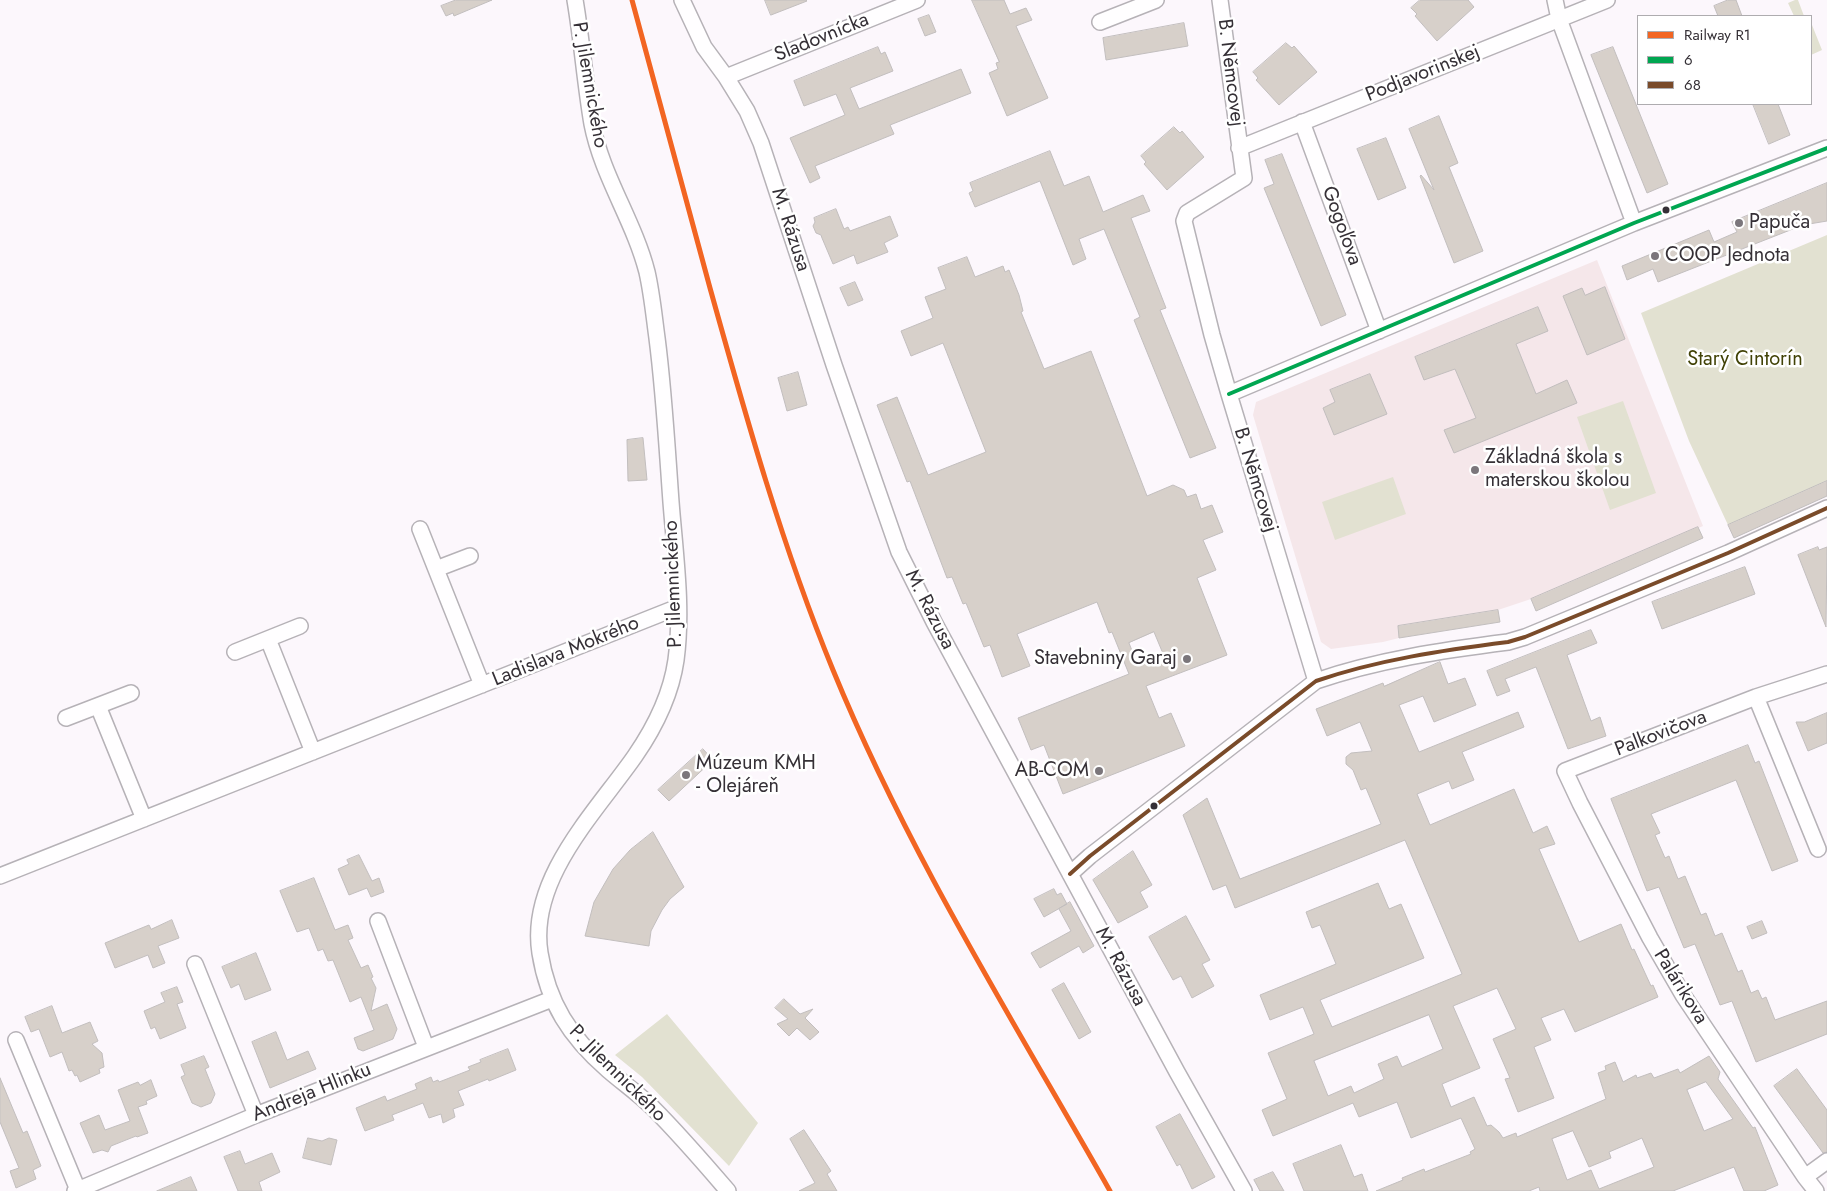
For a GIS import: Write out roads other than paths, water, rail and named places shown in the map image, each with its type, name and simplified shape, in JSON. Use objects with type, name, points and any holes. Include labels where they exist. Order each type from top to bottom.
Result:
[{"type":"street","name":"P. Jilemnického","points":[[575,0],[592,124],[599,150],[636,238],[647,272],[654,312],[663,388],[678,607],[676,659],[669,690],[660,714],[636,755],[571,845],[548,889],[539,927],[539,949],[544,975],[552,999],[562,1020],[579,1042],[652,1107],[728,1191]]},
{"type":"street","name":"M. Rázusa","points":[[682,0],[704,47],[726,76],[747,111],[761,143],[899,552],[934,622],[1070,874],[1244,1191]]},
{"type":"street","name":"Sladovnícka","points":[[726,76],[918,0]]},
{"type":"street","points":[[1100,22],[1156,0]]},
{"type":"street","name":"B. Němcovej","points":[[1220,0],[1244,178],[1188,214],[1184,221],[1212,335],[1316,681]]},
{"type":"street","points":[[1554,0],[1559,19],[1634,222]]},
{"type":"street","name":"Podjavorinskej","points":[[1239,148],[1607,0]]},
{"type":"street","name":"Gogoľova","points":[[1302,122],[1379,331]]},
{"type":"street","points":[[1229,394],[1634,222],[1827,148]]},
{"type":"street","points":[[1070,874],[1090,856],[1316,681],[1346,671],[1404,658],[1508,642],[1525,637],[1728,553],[1827,508]]},
{"type":"street","name":"Ladislava Mokrého","points":[[420,529],[482,685]]},
{"type":"street","points":[[436,569],[470,556]]},
{"type":"street","name":"Ladislava Mokrého","points":[[0,876],[678,607]]},
{"type":"street","points":[[235,652],[300,626]]},
{"type":"street","points":[[268,639],[313,752]]},
{"type":"street","name":"Palkovičova","points":[[1566,770],[1756,697],[1827,674]]},
{"type":"street","points":[[66,718],[130,693]]},
{"type":"street","points":[[1756,697],[1818,849]]},
{"type":"street","points":[[98,706],[144,819]]},
{"type":"street","name":"Palárikova","points":[[1566,770],[1580,803],[1650,938],[1682,995],[1816,1191]]},
{"type":"street","points":[[378,921],[426,1047]]},
{"type":"street","points":[[195,964],[256,1115]]},
{"type":"street","name":"Andreja Hlinku","points":[[76,1190],[256,1115],[552,999]]},
{"type":"street","points":[[16,1040],[76,1190]]},
{"type":"street","points":[[1805,1177],[1827,1160]]},
{"type":"rail line","name":"R1","points":[[632,0],[751,433],[797,576],[833,670],[862,738],[928,870],[963,935],[1110,1191]]},
{"type":"place","name":"Papuča","points":[[1739,223]]},
{"type":"place","name":"COOP Jednota","points":[[1655,256]]},
{"type":"place","name":"Základná škola s materskou školou","points":[[1475,470]]},
{"type":"place","name":"Stavebniny Garaj","points":[[1187,659]]},
{"type":"place","name":"AB-COM","points":[[1099,771]]},
{"type":"place","name":"Múzeum KMH - Olejáreň","points":[[686,775]]},
{"type":"park label","name":"Starý Cintorín","points":[[1745,360]]}]
